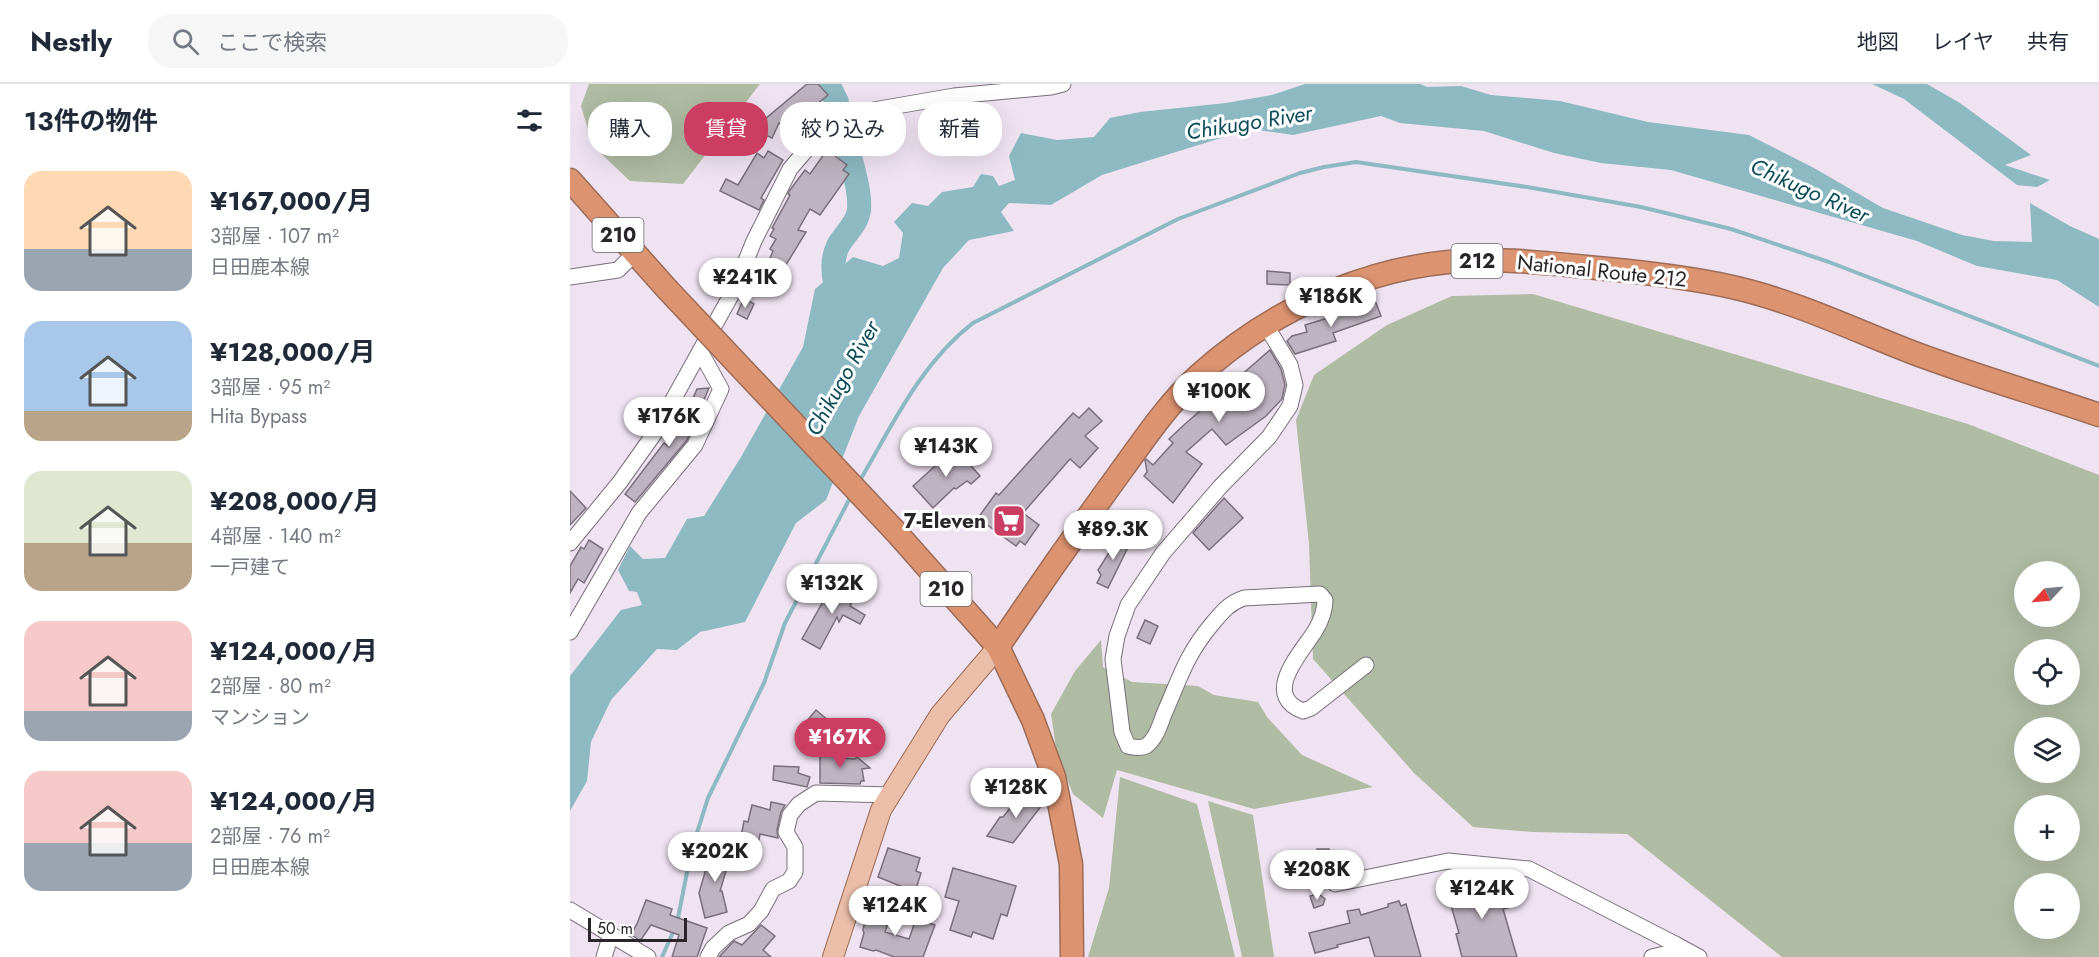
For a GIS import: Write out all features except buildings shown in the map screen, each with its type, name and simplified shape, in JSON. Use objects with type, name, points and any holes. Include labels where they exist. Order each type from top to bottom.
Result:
[{"type":"highway","name":"210","points":[[570,180],[634,254],[895,531],[998,647],[1033,720],[1054,777],[1071,864],[1072,957]]},
{"type":"highway","name":"National Route 212","points":[[998,647],[1086,518],[1164,413],[1196,378],[1222,355],[1265,324],[1306,302],[1394,271],[1432,264],[1485,260],[1553,263],[1633,271],[1730,286],[1782,301],[1918,355],[2099,415]]},
{"type":"main road","points":[[832,957],[881,810],[940,715],[998,647]]},
{"type":"street","points":[[571,540],[620,482],[654,434],[734,290],[754,241],[790,169],[819,135],[838,120],[862,112],[944,98],[1063,84]]},
{"type":"street","points":[[570,277],[618,270],[634,254]]},
{"type":"street","points":[[1265,324],[1290,365],[1295,385],[1290,406],[1269,436],[1220,486],[1163,553],[1128,605],[1117,636],[1113,659],[1122,732],[1128,746],[1139,748],[1145,746],[1156,735],[1185,661],[1197,642],[1224,610],[1233,602],[1244,598],[1320,594],[1325,600],[1325,610],[1315,631],[1302,647],[1283,684],[1287,702],[1294,708],[1303,711],[1311,708],[1366,666]]},
{"type":"street","points":[[570,632],[639,513],[695,445],[713,408],[721,389],[700,351]]},
{"type":"street","points":[[708,957],[713,948],[729,933],[749,924],[761,910],[773,889],[789,881],[795,872],[795,848],[786,832],[790,815],[799,804],[816,793],[891,795]]},
{"type":"street","points":[[1335,884],[1448,861],[1529,869],[1677,951],[1699,957]]},
{"type":"street","points":[[570,910],[648,957]]},
{"type":"street","points":[[604,957],[612,934]]},
{"type":"street","points":[[1652,957],[1677,951]]},
{"type":"green space","points":[[589,84],[760,84],[746,102],[684,102],[684,156],[705,156],[683,184],[630,181],[604,156],[672,156],[672,102],[588,102],[588,129],[581,106]]},
{"type":"green space","points":[[1533,294],[1968,424],[2099,475],[2099,957],[1782,957],[1627,834],[1532,832],[1473,827],[1414,773],[1313,659],[1309,544],[1296,420],[1314,375],[1387,325],[1452,296]]},
{"type":"green space","points":[[1101,640],[1103,667],[1132,682],[1198,686],[1214,695],[1258,702],[1267,717],[1302,755],[1373,787],[1254,809],[1117,770],[1103,818],[1073,794],[1057,755],[1051,714],[1075,671]]},
{"type":"green space","points":[[1120,777],[1197,804],[1235,957],[1088,957],[1109,888]]},
{"type":"green space","points":[[1208,801],[1253,815],[1274,957],[1242,957]]},
{"type":"water","name":"Chikugo River","points":[[1305,84],[1461,86],[1491,95],[1560,101],[1648,122],[1749,135],[1814,168],[1883,208],[1962,235],[1994,241],[2032,242],[2030,203],[2070,226],[2099,239],[2099,307],[2057,280],[1977,266],[1917,241],[1671,170],[1601,163],[1554,153],[1484,131],[1400,123],[1381,116],[1293,135],[1259,130],[1237,133],[1102,175],[1051,205],[1009,203],[1001,212],[1014,231],[969,240],[943,268],[859,416],[826,500],[796,523],[745,622],[700,632],[677,650],[657,649],[611,700],[591,742],[587,781],[570,811],[570,676],[621,610],[642,605],[637,592],[629,591],[618,570],[630,546],[643,559],[665,558],[687,519],[704,516],[741,457],[803,347],[815,289],[853,257],[883,266],[899,258],[903,233],[894,222],[912,203],[928,206],[942,192],[973,187],[981,174],[993,176],[999,186],[1015,180],[1009,156],[1021,133],[1057,140],[1094,137],[1110,118],[1272,95]]},
{"type":"water","points":[[1872,84],[1927,84],[1960,103],[2031,155],[2005,165],[2050,180],[2037,187],[2017,185],[1904,99]]},
{"type":"waterway","points":[[828,84],[837,102]]},
{"type":"waterway","points":[[842,304],[835,283],[833,268],[835,253],[853,225],[859,210],[856,181],[850,156]]},
{"type":"waterway","points":[[859,482],[922,377],[937,357],[973,323],[1178,219],[1300,173],[1356,162],[1527,187],[1641,207],[1731,229],[1829,262],[2099,366]]},
{"type":"waterway","points":[[677,923],[691,852],[708,798],[764,683],[785,623],[851,496]]},
{"type":"waterway","points":[[662,957],[674,930]]},
{"type":"place","name":"7-Eleven","points":[[1009,521]]}]
